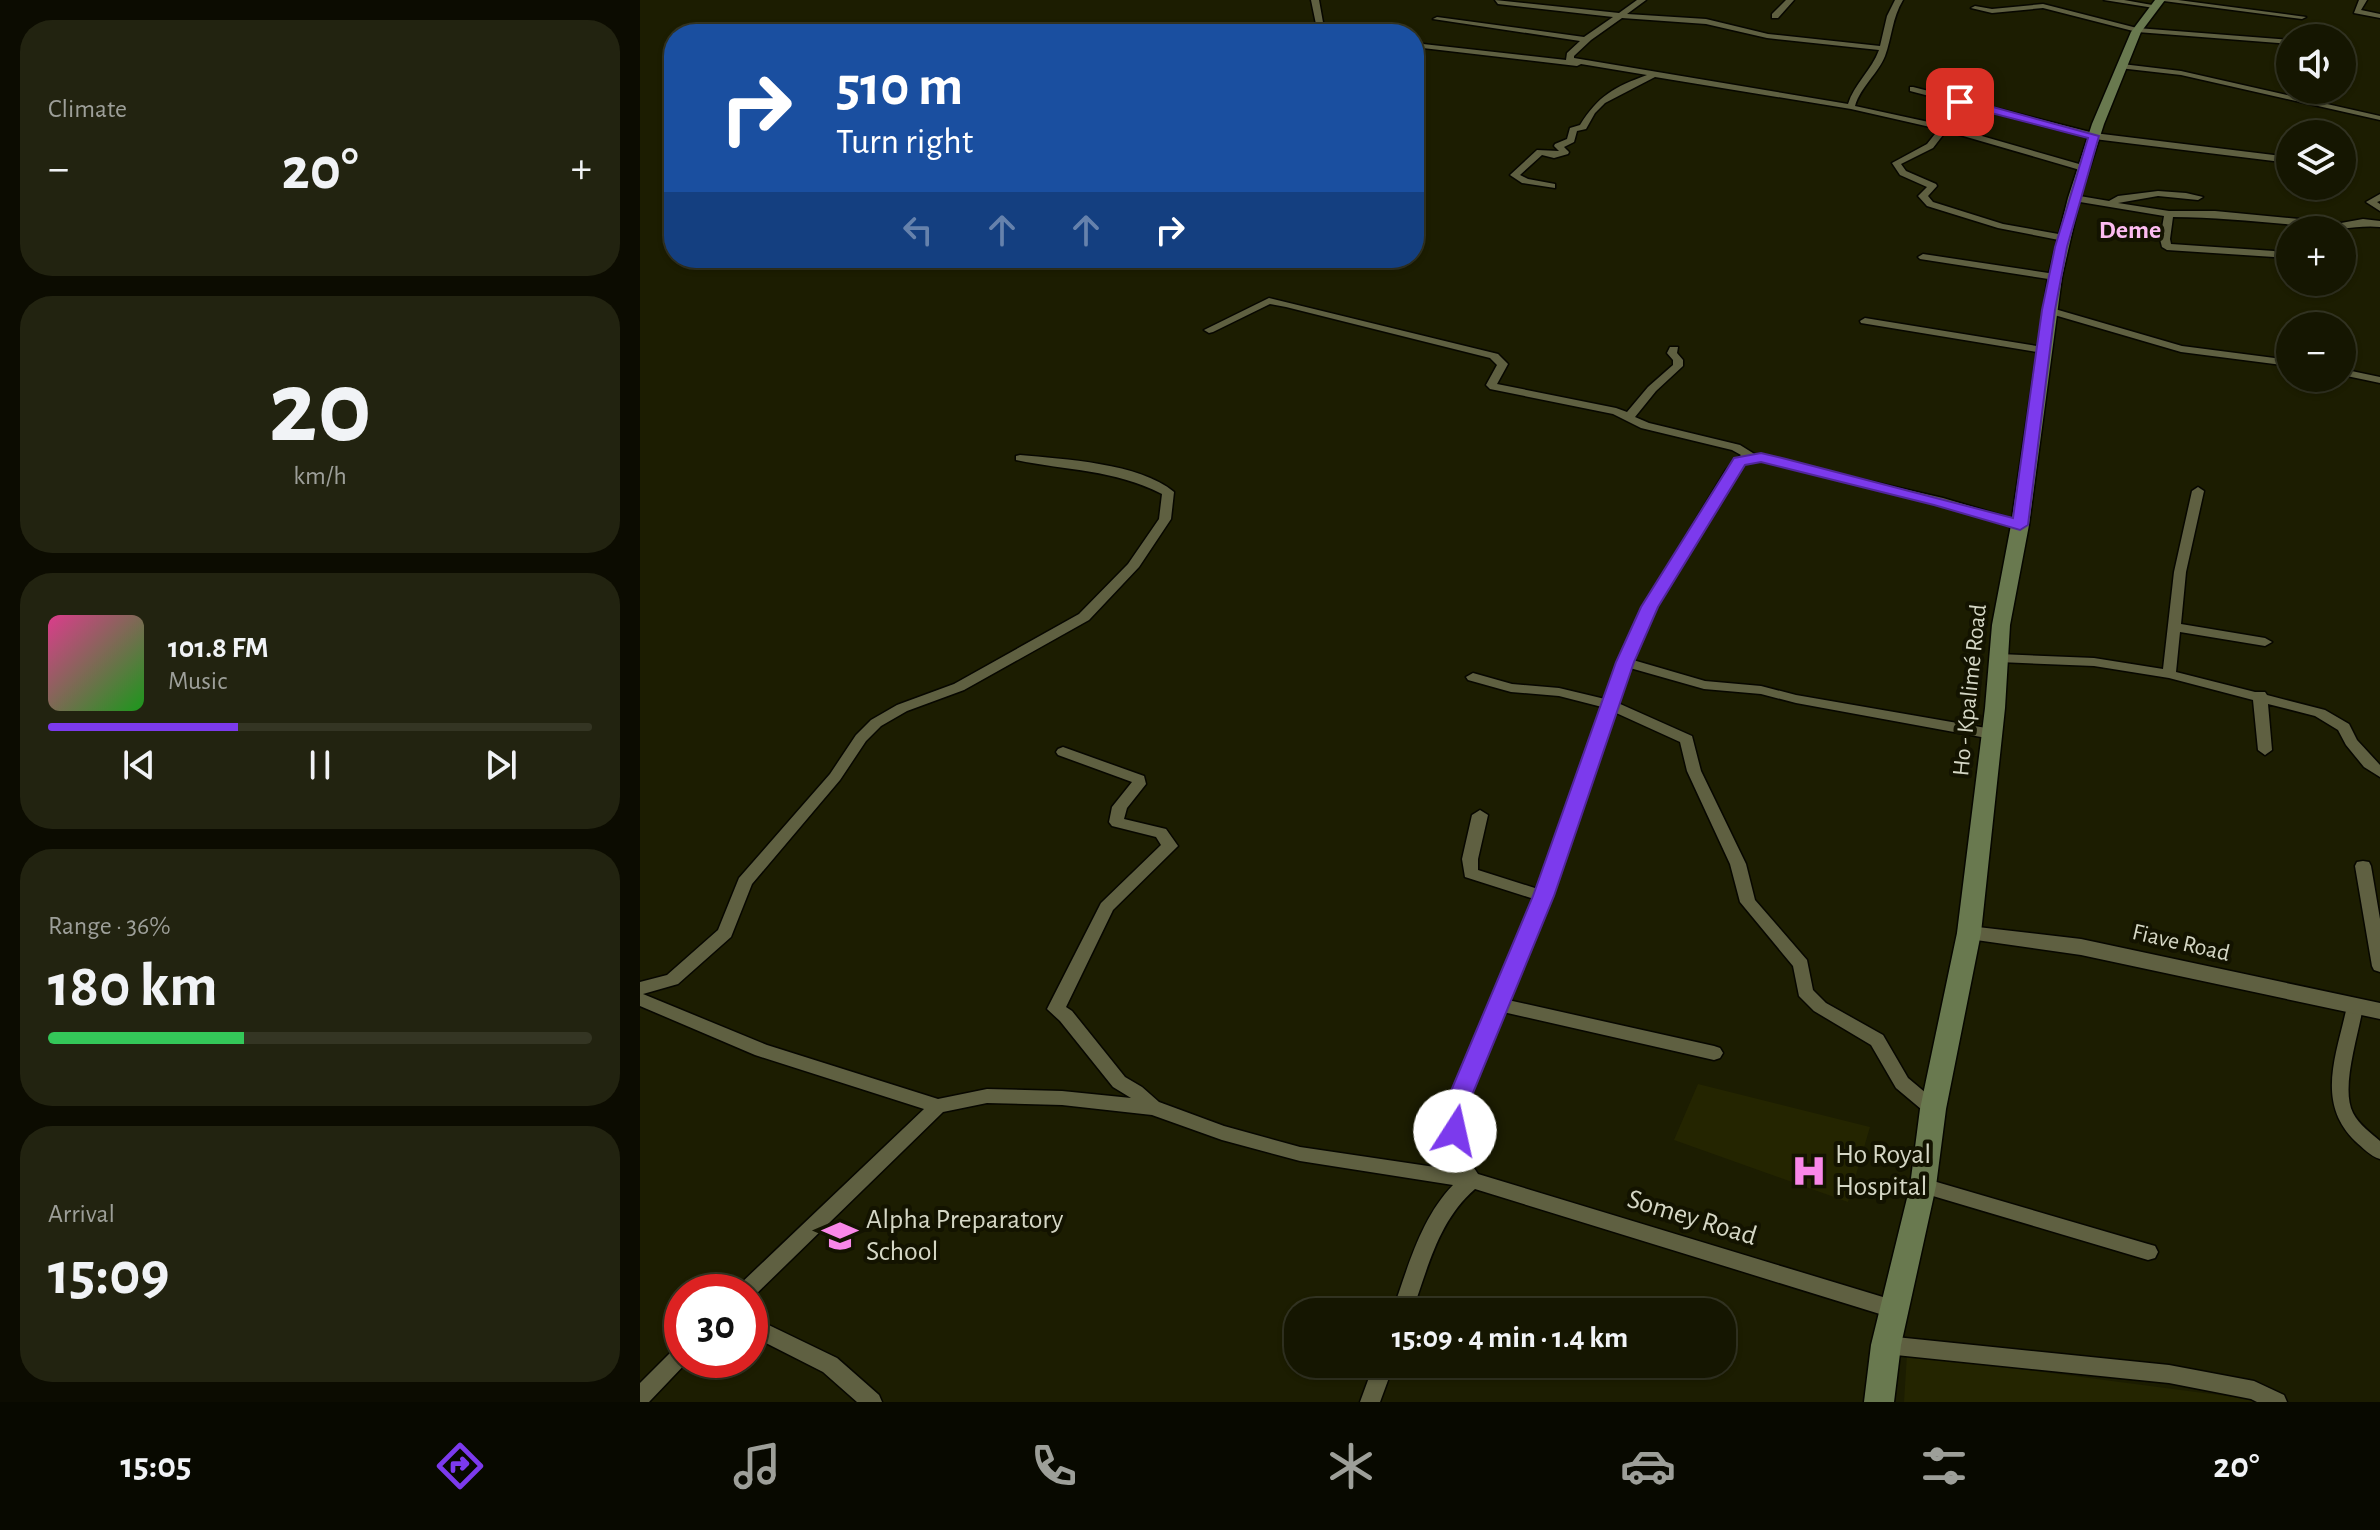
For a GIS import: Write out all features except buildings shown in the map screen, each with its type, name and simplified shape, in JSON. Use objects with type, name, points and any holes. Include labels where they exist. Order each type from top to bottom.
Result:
[{"type":"main road","name":"Ho - Kpalimé Road","points":[[1879,1402],[1886,1345],[1923,1186],[1933,1109],[1969,933],[2001,625],[2020,525],[2048,310],[2074,198],[2094,136],[2137,30],[2157,3]]},
{"type":"street","points":[[1315,0],[1320,24]]},
{"type":"street","points":[[1590,65],[1570,60],[1570,55],[1642,0]]},
{"type":"street","points":[[1775,16],[1790,0]]},
{"type":"street","points":[[1851,107],[1852,98],[1879,61],[1889,17],[1899,0]]},
{"type":"street","points":[[2108,0],[2302,17]]},
{"type":"street","points":[[2363,0],[2357,11],[2380,16]]},
{"type":"street","points":[[1498,2],[1542,3],[1604,15],[1623,14],[1712,23],[1767,36],[1881,48]]},
{"type":"street","points":[[1975,8],[1992,11],[2043,6],[2137,30],[2276,41]]},
{"type":"street","points":[[1437,19],[1587,40]]},
{"type":"street","points":[[1424,46],[1590,65],[1851,107],[1944,128],[2083,168]]},
{"type":"street","points":[[2122,66],[2181,73],[2380,118]]},
{"type":"street","points":[[1552,186],[1525,181],[1514,175],[1540,152],[1554,155],[1565,152],[1558,146],[1571,140],[1573,130],[1583,127],[1590,112],[1600,102],[1626,90],[1632,82],[1655,75]]},
{"type":"street","points":[[1913,89],[2094,136],[2276,158]]},
{"type":"street","points":[[1944,128],[1936,143],[1896,163],[1903,173],[1933,186],[1923,196],[1930,204],[1988,222],[2064,238]]},
{"type":"street","points":[[2112,203],[2118,199],[2157,193],[2178,192],[2198,197]]},
{"type":"street","points":[[2363,222],[2380,208],[2371,202],[2380,197]]},
{"type":"street","points":[[2074,198],[2169,214],[2215,214],[2341,226],[2363,222],[2380,224]]},
{"type":"street","points":[[2169,214],[2165,239],[2167,247],[2274,254]]},
{"type":"street","points":[[1923,257],[2055,277]]},
{"type":"street","points":[[1209,330],[1269,301],[1286,304],[1494,356],[1503,364],[1503,369],[1491,385],[1494,387],[1597,406],[1645,426],[1736,447],[1752,457],[1939,501],[2020,525]]},
{"type":"street","points":[[2048,310],[2181,349],[2276,361]]},
{"type":"street","points":[[1865,321],[2043,350]]},
{"type":"street","points":[[1629,417],[1652,389],[1678,366],[1678,360],[1672,353],[1674,349]]},
{"type":"street","points":[[2356,375],[2380,380]]},
{"type":"street","points":[[1407,1298],[1440,1213],[1453,1194],[1472,1180],[1455,1154],[1456,1105],[1543,896],[1625,662],[1650,607],[1732,470],[1740,461],[1752,457]]},
{"type":"street","points":[[640,988],[672,980],[725,933],[745,882],[835,777],[861,738],[876,723],[902,708],[959,687],[1084,617],[1133,567],[1165,519],[1168,492],[1147,480],[1107,469],[1020,458]]},
{"type":"street","points":[[2169,674],[2180,572],[2198,491]]},
{"type":"street","points":[[2176,627],[2265,642]]},
{"type":"street","points":[[1999,658],[2094,662],[2169,674],[2260,695],[2320,713],[2340,724],[2369,764],[2380,772]]},
{"type":"street","points":[[1625,662],[1704,685],[1761,690],[1992,734]]},
{"type":"street","points":[[1473,677],[1511,688],[1559,692],[1610,705],[1687,739],[1694,771],[1738,864],[1748,902],[1801,964],[1805,992],[1820,1007],[1877,1040],[1902,1083],[1933,1109]]},
{"type":"street","points":[[2260,695],[2265,750]]},
{"type":"street","points":[[1063,752],[1139,779],[1139,784],[1116,812],[1115,818],[1117,822],[1161,833],[1170,846],[1107,907],[1056,1009],[1075,1027],[1119,1082],[1154,1108]]},
{"type":"street","points":[[1480,815],[1481,825],[1468,865],[1471,873],[1543,896]]},
{"type":"street","points":[[2363,866],[2380,966]]},
{"type":"street","name":"Fiave Road","points":[[1969,933],[2081,947],[2380,1011]]},
{"type":"street","points":[[640,999],[761,1050],[938,1106],[987,1096],[1062,1098],[1154,1108]]},
{"type":"street","points":[[1497,1004],[1714,1053]]},
{"type":"street","points":[[2355,1006],[2340,1089],[2342,1109],[2358,1134],[2380,1152]]},
{"type":"street","points":[[764,1274],[938,1106]]},
{"type":"street","name":"Somey Road","points":[[1154,1108],[1222,1133],[1300,1154],[1472,1180],[1896,1310]]},
{"type":"street","points":[[1923,1186],[2148,1252]]},
{"type":"street","points":[[768,1334],[830,1365],[872,1402]]},
{"type":"street","points":[[1886,1345],[2169,1374],[2254,1390],[2277,1402]]},
{"type":"street","points":[[640,1397],[664,1372]]},
{"type":"street","points":[[1370,1402],[1379,1378]]},
{"type":"shaded area","name":"Ho Royal Hospital","points":[[1698,1084],[1870,1127],[1848,1202],[1674,1140]]},
{"type":"shaded area","points":[[1907,1354],[2257,1400],[2258,1402],[1904,1402]]},
{"type":"place","name":"Ho Royal Hospital","points":[[1809,1171]]},
{"type":"place","name":"Alpha Preparatory School","points":[[840,1236]]},
{"type":"district","name":"Deme","points":[[2130,230]]},
{"type":"route","points":[[1455,1131],[1456,1105],[1543,896],[1625,662],[1669,573],[1740,461],[1752,457],[1786,463],[1939,501],[2020,525],[2048,310],[2061,247],[2094,136],[1960,102]]}]
